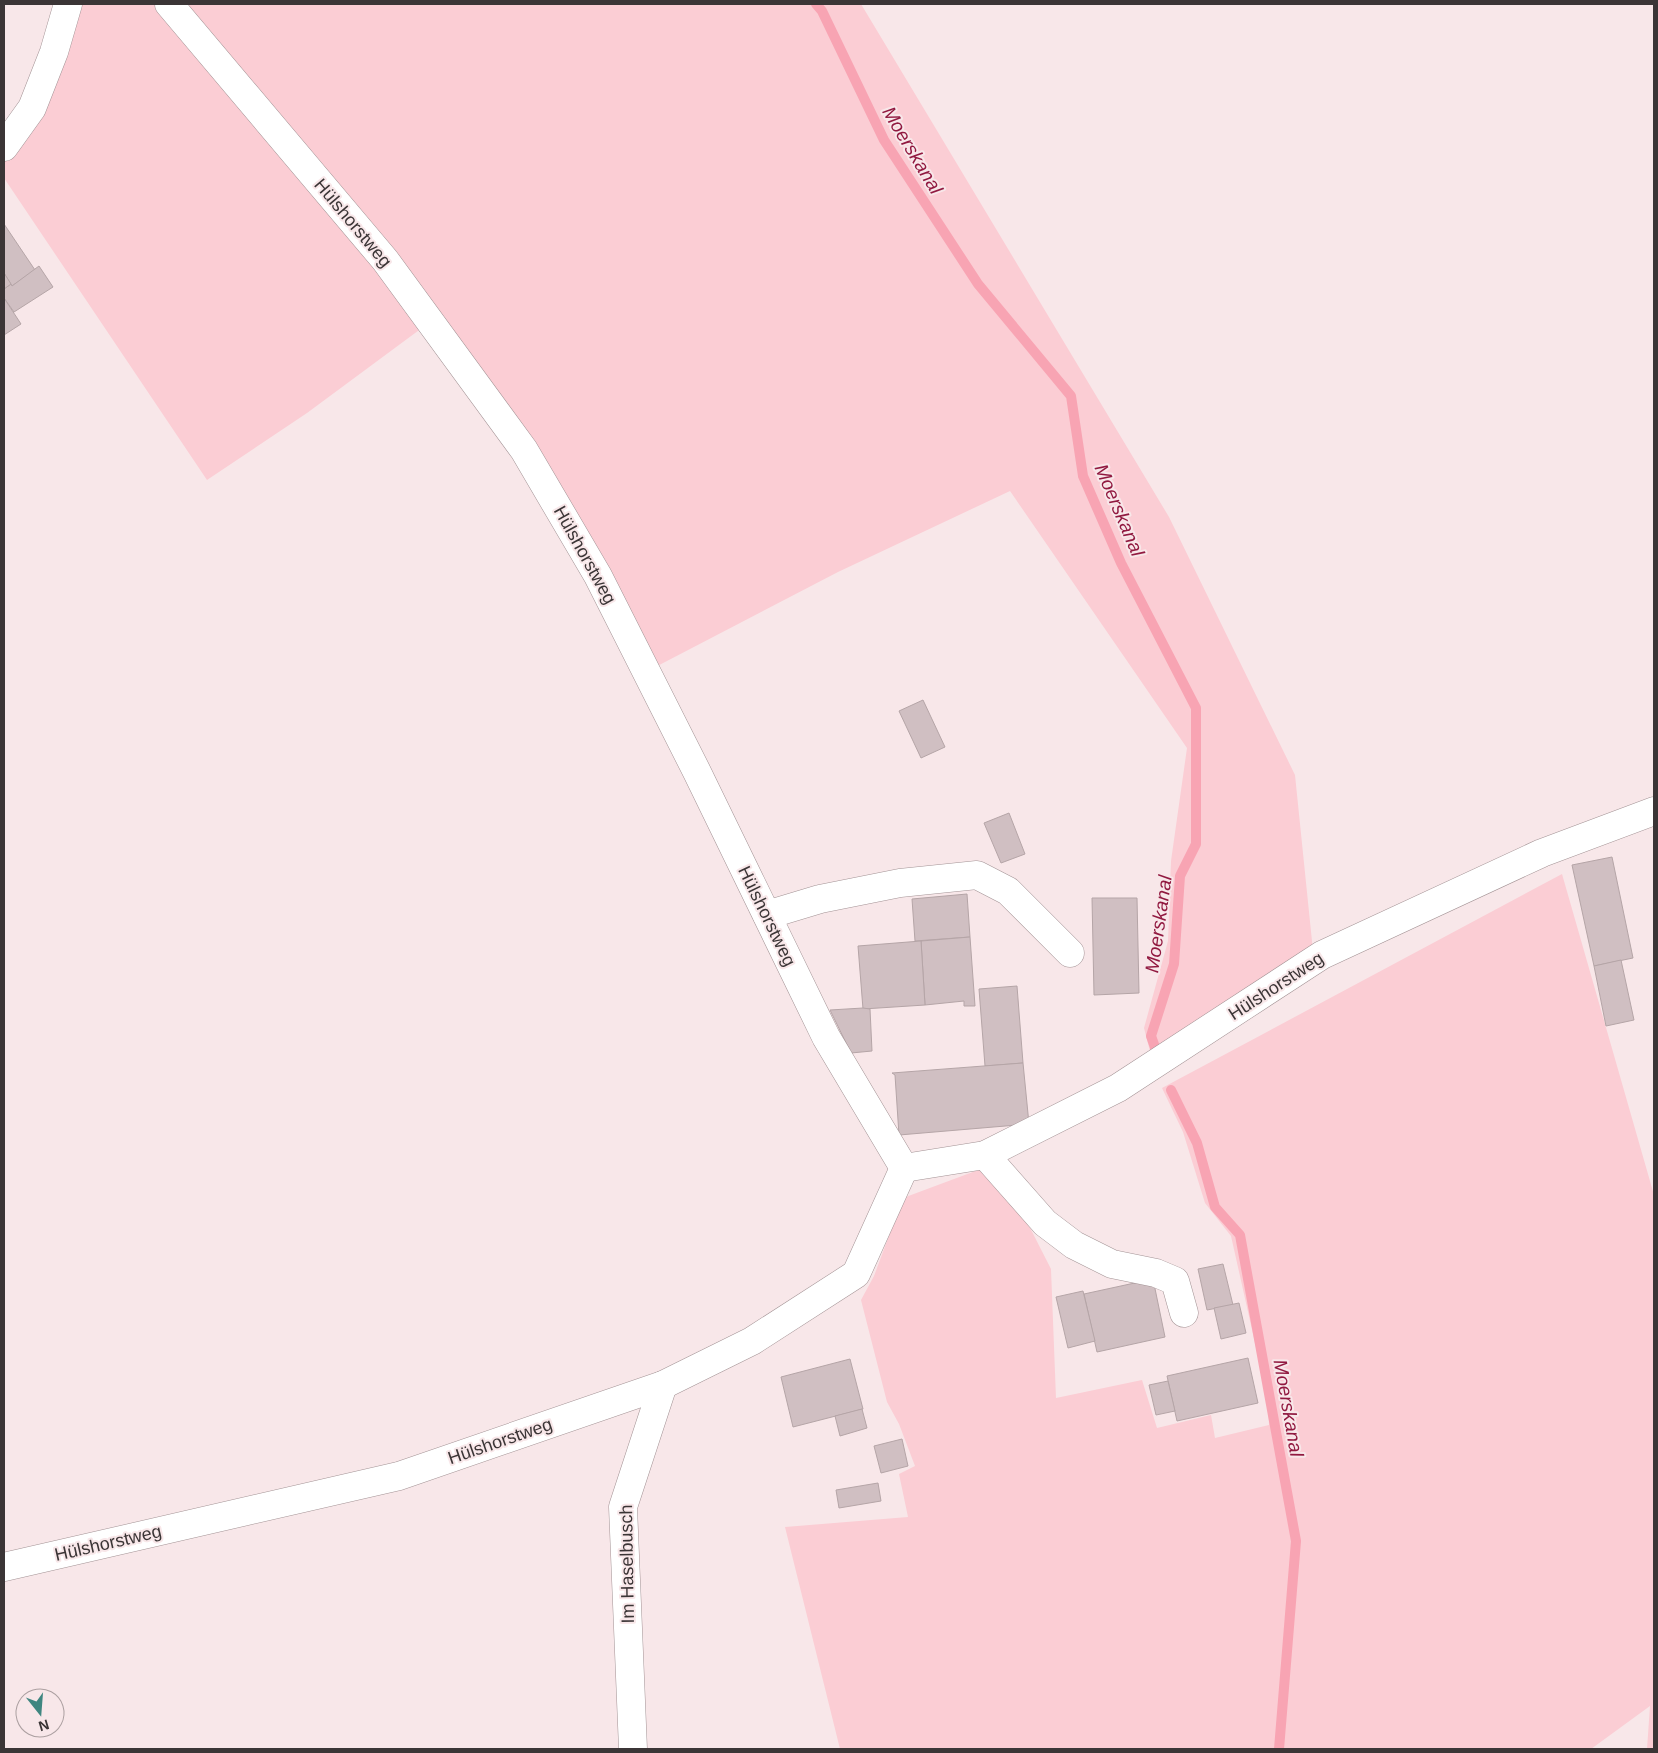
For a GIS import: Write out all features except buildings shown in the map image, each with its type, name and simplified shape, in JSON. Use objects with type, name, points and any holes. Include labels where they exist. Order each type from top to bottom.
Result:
[{"type":"street","points":[[4,147],[32,108],[54,52],[68,4]]},
{"type":"street","name":"Hülshorstweg","points":[[169,4],[385,260],[524,450],[598,576],[826,1037],[904,1168]]},
{"type":"street","name":"Hülshorstweg","points":[[904,1168],[985,1154],[1118,1088],[1322,955],[1542,853],[1654,811]]},
{"type":"street","points":[[767,916],[820,899],[900,883],[977,875],[1008,891],[1070,953]]},
{"type":"street","points":[[985,1154],[1045,1223],[1074,1245],[1112,1264],[1156,1274],[1175,1281],[1184,1314]]},
{"type":"street","name":"Hülshorstweg","points":[[4,1567],[400,1476],[663,1385],[752,1341],[856,1274],[904,1168]]},
{"type":"street","name":"Im Haselbusch","points":[[633,1749],[622,1507],[663,1385]]},
{"type":"shaded area","points":[[82,4],[155,4],[218,65],[169,4],[861,4],[1169,517],[1295,775],[1313,951],[1152,1059],[1144,1028],[1168,941],[1171,861],[1187,748],[1010,491],[838,572],[642,674],[598,576],[430,322],[307,413],[207,480],[4,178],[4,147]]},
{"type":"shaded area","points":[[1562,874],[1654,1195],[1654,1749],[1647,1749],[1650,1706],[1591,1749],[840,1749],[785,1527],[908,1517],[899,1474],[915,1466],[899,1424],[887,1402],[861,1300],[874,1276],[903,1198],[997,1163],[1051,1269],[1056,1398],[1142,1380],[1157,1428],[1211,1415],[1215,1438],[1269,1425],[1268,1401],[1231,1236],[1205,1203],[1183,1132],[1162,1088]]},
{"type":"waterway","name":"Moerskanal","points":[[816,4],[822,11],[884,140],[978,284],[1071,396],[1083,476],[1121,563],[1196,708],[1196,844],[1180,876],[1174,964],[1151,1036],[1157,1053]]},
{"type":"waterway","name":"Moerskanal","points":[[1171,1090],[1197,1143],[1215,1207],[1240,1235],[1296,1541],[1279,1749]]}]
